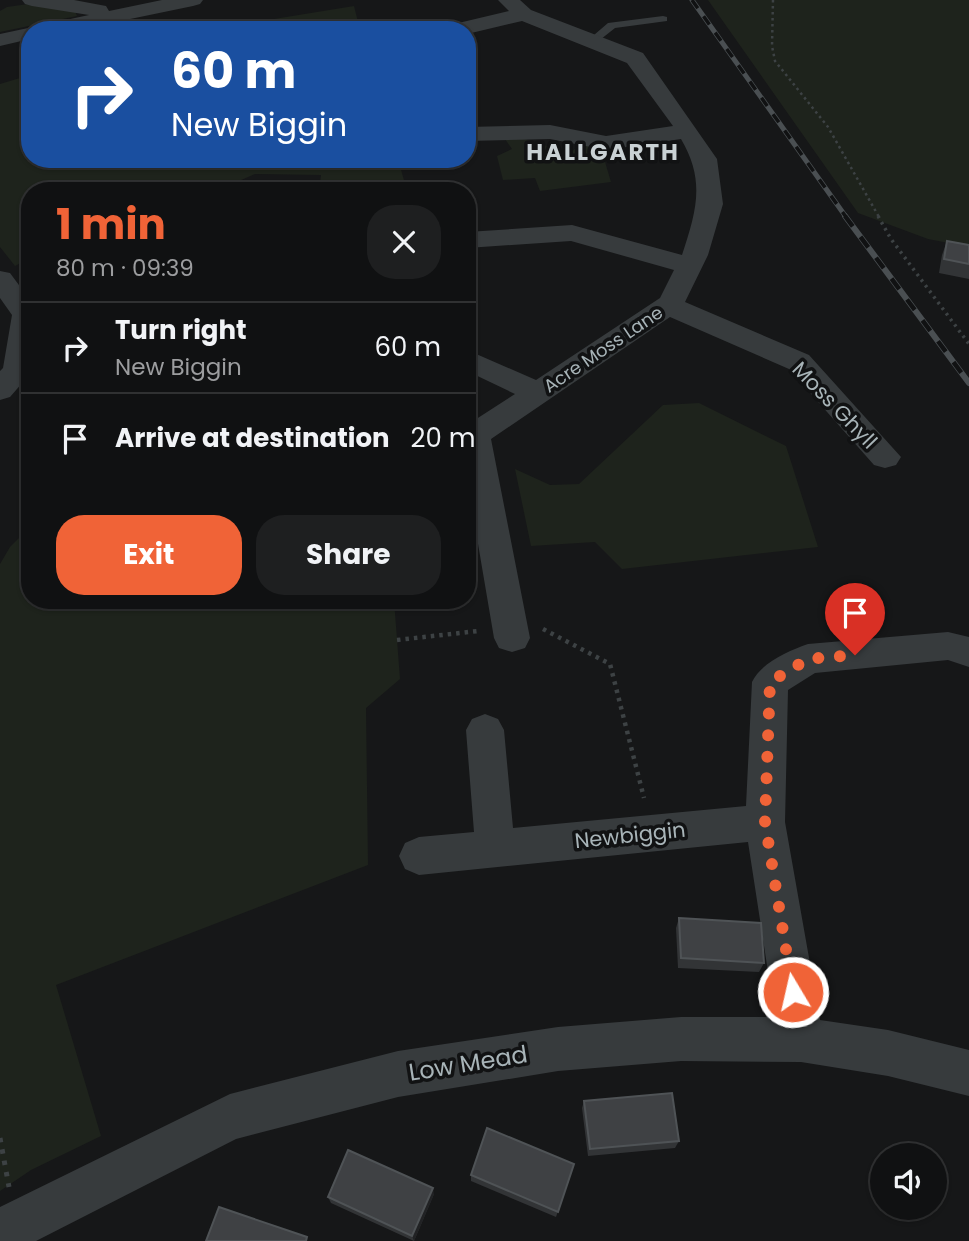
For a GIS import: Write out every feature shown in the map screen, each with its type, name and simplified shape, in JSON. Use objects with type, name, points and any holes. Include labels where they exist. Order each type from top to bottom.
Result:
[{"type":"street","points":[[32,0],[130,11]]},
{"type":"street","points":[[85,21],[193,0]]},
{"type":"street","points":[[476,23],[516,7]]},
{"type":"street","name":"Acre Moss Lane","points":[[476,432],[667,305],[689,266],[710,204],[705,159],[635,58],[516,7]]},
{"type":"street","points":[[0,40],[21,35]]},
{"type":"street","points":[[476,134],[550,132],[606,143],[688,131]]},
{"type":"street","points":[[476,239],[572,233],[689,266]]},
{"type":"street","points":[[2,283],[21,306]]},
{"type":"street","name":"Moss Ghyll","points":[[667,305],[799,362],[885,457]]},
{"type":"street","points":[[15,378],[21,348]]},
{"type":"street","points":[[476,363],[538,393]]},
{"type":"street","points":[[476,459],[510,626]]},
{"type":"street","points":[[801,1040],[765,822],[770,682],[808,659],[948,646],[969,652]]},
{"type":"street","points":[[485,730],[495,849]]},
{"type":"street","name":"Newbiggin","points":[[419,856],[765,822]]},
{"type":"street","name":"Low Mead","points":[[8,1233],[230,1117],[398,1074],[558,1049],[668,1040],[801,1040],[888,1053],[969,1073]]},
{"type":"lane","points":[[592,41],[612,25],[663,19]]},
{"type":"path","points":[[773,0],[775,61],[828,127],[891,239],[969,344]]},
{"type":"path","points":[[397,640],[510,626],[610,664],[642,798],[655,799]]},
{"type":"path","points":[[0,1138],[8,1233]]},
{"type":"shaded area","points":[[708,0],[969,0],[969,247],[928,239],[858,213]]},
{"type":"shaded area","points":[[28,4],[75,11],[77,16],[53,21],[21,21],[21,28],[0,32],[0,11],[7,7]]},
{"type":"shaded area","points":[[354,6],[358,21],[262,21]]},
{"type":"shaded area","points":[[21,78],[21,168],[401,168],[404,182],[320,182],[321,175],[255,174],[237,182],[21,182],[21,263],[15,266],[0,247],[0,84]]},
{"type":"shaded area","points":[[505,139],[525,139],[570,153],[582,143],[600,145],[611,182],[540,191],[535,178],[503,180],[497,156],[512,149]]},
{"type":"shaded area","points":[[699,403],[786,446],[818,547],[622,569],[595,542],[531,546],[515,469],[550,485],[579,484],[663,405]]},
{"type":"shaded area","points":[[21,536],[21,609],[395,609],[400,679],[366,708],[368,865],[56,985],[101,1136],[31,1170],[0,1191],[0,564],[10,547]]},
{"type":"building","points":[[947,241],[969,245],[969,264],[944,259]]},
{"type":"building","points":[[679,918],[761,923],[764,963],[681,958]]},
{"type":"building","points":[[672,1093],[679,1141],[590,1149],[584,1101]]},
{"type":"building","points":[[487,1128],[574,1164],[558,1212],[471,1175]]},
{"type":"building","points":[[348,1150],[433,1188],[412,1236],[328,1197]]},
{"type":"building","points":[[219,1207],[307,1237],[306,1241],[206,1241]]},
{"type":"railway","points":[[692,0],[846,217]]},
{"type":"railway","points":[[845,216],[969,383]]},
{"type":"district","name":"HALLGARTH","points":[[603,152]]},
{"type":"route","points":[[793,992],[765,822],[770,682],[808,659],[855,655]]}]
